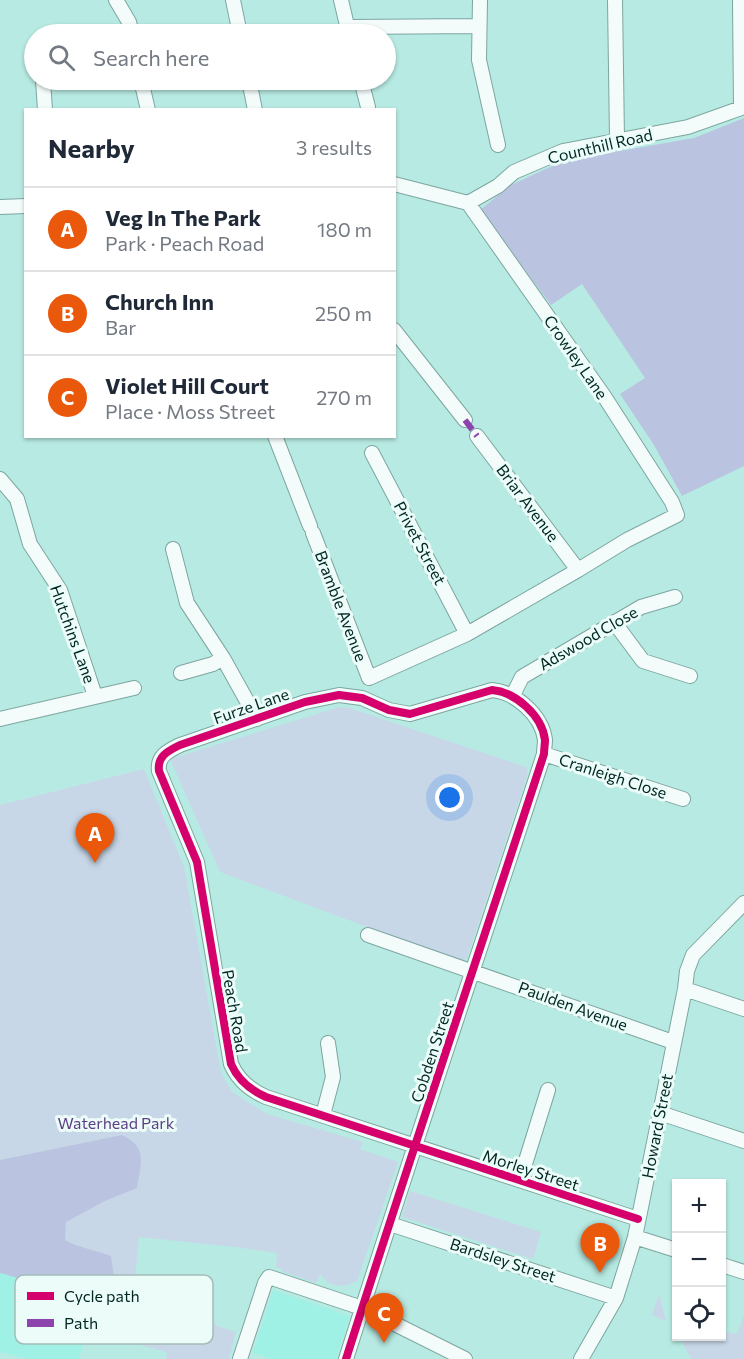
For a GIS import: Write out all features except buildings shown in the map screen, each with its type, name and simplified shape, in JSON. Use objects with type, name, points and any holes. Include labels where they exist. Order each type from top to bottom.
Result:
[{"type":"street","points":[[232,0],[238,24]]},
{"type":"street","points":[[341,0],[347,24]]},
{"type":"street","points":[[480,0],[479,60],[498,145]]},
{"type":"street","points":[[615,0],[617,139]]},
{"type":"street","points":[[740,0],[743,108]]},
{"type":"street","points":[[118,1],[130,24]]},
{"type":"street","points":[[396,29],[480,26]]},
{"type":"street","points":[[44,90],[45,108]]},
{"type":"street","points":[[143,90],[148,108]]},
{"type":"street","points":[[251,90],[255,108]]},
{"type":"street","points":[[364,90],[368,107]]},
{"type":"street","name":"Counthill Road","points":[[468,203],[498,186],[514,172],[563,151],[688,127],[743,108]]},
{"type":"street","points":[[396,185],[468,203]]},
{"type":"street","name":"Crowley Lane","points":[[468,203],[604,396],[672,502],[677,515],[627,540],[578,570]]},
{"type":"street","points":[[0,207],[24,206]]},
{"type":"street","points":[[396,333],[465,420]]},
{"type":"street","name":"Briar Avenue","points":[[477,436],[578,570]]},
{"type":"street","name":"Bramble Avenue","points":[[276,438],[369,678],[467,634]]},
{"type":"street","name":"Privet Street","points":[[372,453],[467,634]]},
{"type":"street","name":"Hutchins Lane","points":[[0,479],[5,482],[17,499],[30,544],[60,590],[95,696]]},
{"type":"street","points":[[173,549],[187,603],[223,658],[257,718]]},
{"type":"street","points":[[467,634],[578,570]]},
{"type":"street","name":"Adswood Close","points":[[513,695],[522,677],[642,607],[675,597]]},
{"type":"street","points":[[614,622],[643,661],[690,676]]},
{"type":"street","points":[[180,673],[213,664],[223,658]]},
{"type":"street","points":[[0,719],[134,688]]},
{"type":"street","name":"Furze Lane","points":[[158,765],[163,755],[180,745],[305,702],[328,697],[339,695],[362,698],[389,710],[411,714],[492,690],[513,695]]},
{"type":"street","points":[[513,695],[523,703],[538,723],[545,738],[544,754]]},
{"type":"street","name":"Cranleigh Close","points":[[544,754],[683,799]]},
{"type":"street","name":"Cobden Street","points":[[346,1359],[544,754]]},
{"type":"street","name":"Peach Road","points":[[158,765],[197,862],[217,990],[234,1070],[247,1086],[259,1094],[416,1146]]},
{"type":"street","name":"Howard Street","points":[[581,1359],[616,1298],[635,1237],[687,971],[693,955],[744,903]]},
{"type":"street","name":"Paulden Avenue","points":[[368,935],[674,1042]]},
{"type":"street","points":[[685,989],[744,1009]]},
{"type":"street","points":[[323,1115],[333,1077],[328,1043]]},
{"type":"street","points":[[520,1180],[548,1090]]},
{"type":"street","points":[[660,1113],[744,1141]]},
{"type":"street","name":"Morley Street","points":[[416,1146],[638,1219]]},
{"type":"street","name":"Bardsley Street","points":[[390,1224],[616,1298]]},
{"type":"street","points":[[635,1237],[672,1249]]},
{"type":"street","points":[[726,1265],[744,1272]]},
{"type":"street","points":[[240,1359],[269,1277],[362,1308]]},
{"type":"street","points":[[389,1321],[465,1359]]},
{"type":"shaded area","points":[[744,118],[744,466],[682,496],[654,445],[620,394],[645,378],[582,284],[551,305],[480,210],[511,185],[563,161],[694,138]]},
{"type":"shaded area","points":[[122,1135],[136,1145],[141,1157],[137,1188],[105,1201],[66,1222],[65,1240],[111,1256],[114,1275],[15,1275],[15,1277],[0,1273],[0,1160]]},
{"type":"shaded area","points":[[0,1273],[15,1277],[15,1344],[83,1344],[79,1359],[26,1359],[0,1352]]},
{"type":"shaded area","points":[[273,1290],[350,1316],[336,1359],[271,1359],[253,1353]]},
{"type":"green space","points":[[340,707],[349,708],[526,767],[528,773],[467,958],[463,960],[220,872],[170,759]]},
{"type":"green space","name":"Waterhead Park","points":[[144,769],[184,867],[221,1073],[232,1092],[267,1114],[363,1142],[360,1149],[398,1162],[357,1281],[342,1286],[328,1282],[320,1274],[316,1283],[281,1271],[282,1269],[276,1267],[277,1253],[139,1237],[135,1275],[108,1275],[0,1255],[0,805]]},
{"type":"green space","points":[[410,1191],[541,1232],[533,1259],[402,1217]]},
{"type":"green space","points":[[659,1294],[666,1321],[652,1315]]},
{"type":"green space","points":[[744,1315],[744,1359],[691,1359],[682,1341],[726,1341],[726,1332],[737,1334]]},
{"type":"green space","points":[[213,1320],[217,1326],[236,1332],[229,1359],[166,1359],[167,1352],[137,1344],[213,1344]]},
{"type":"marked path","points":[[465,420],[477,436]]},
{"type":"cycle path","points":[[346,1359],[370,1283],[395,1208],[419,1132],[544,754],[543,731],[526,706],[510,695],[492,690],[410,714],[389,710],[362,698],[339,695],[305,702],[180,745],[162,758],[159,771],[197,862],[231,1064],[241,1080],[266,1097],[406,1142],[452,1158],[638,1219]]},
{"type":"place","name":"Veg In The Park","points":[[95,863]]},
{"type":"place","name":"Church Inn","points":[[600,1273]]},
{"type":"place","name":"Violet Hill Court","points":[[384,1343]]}]
